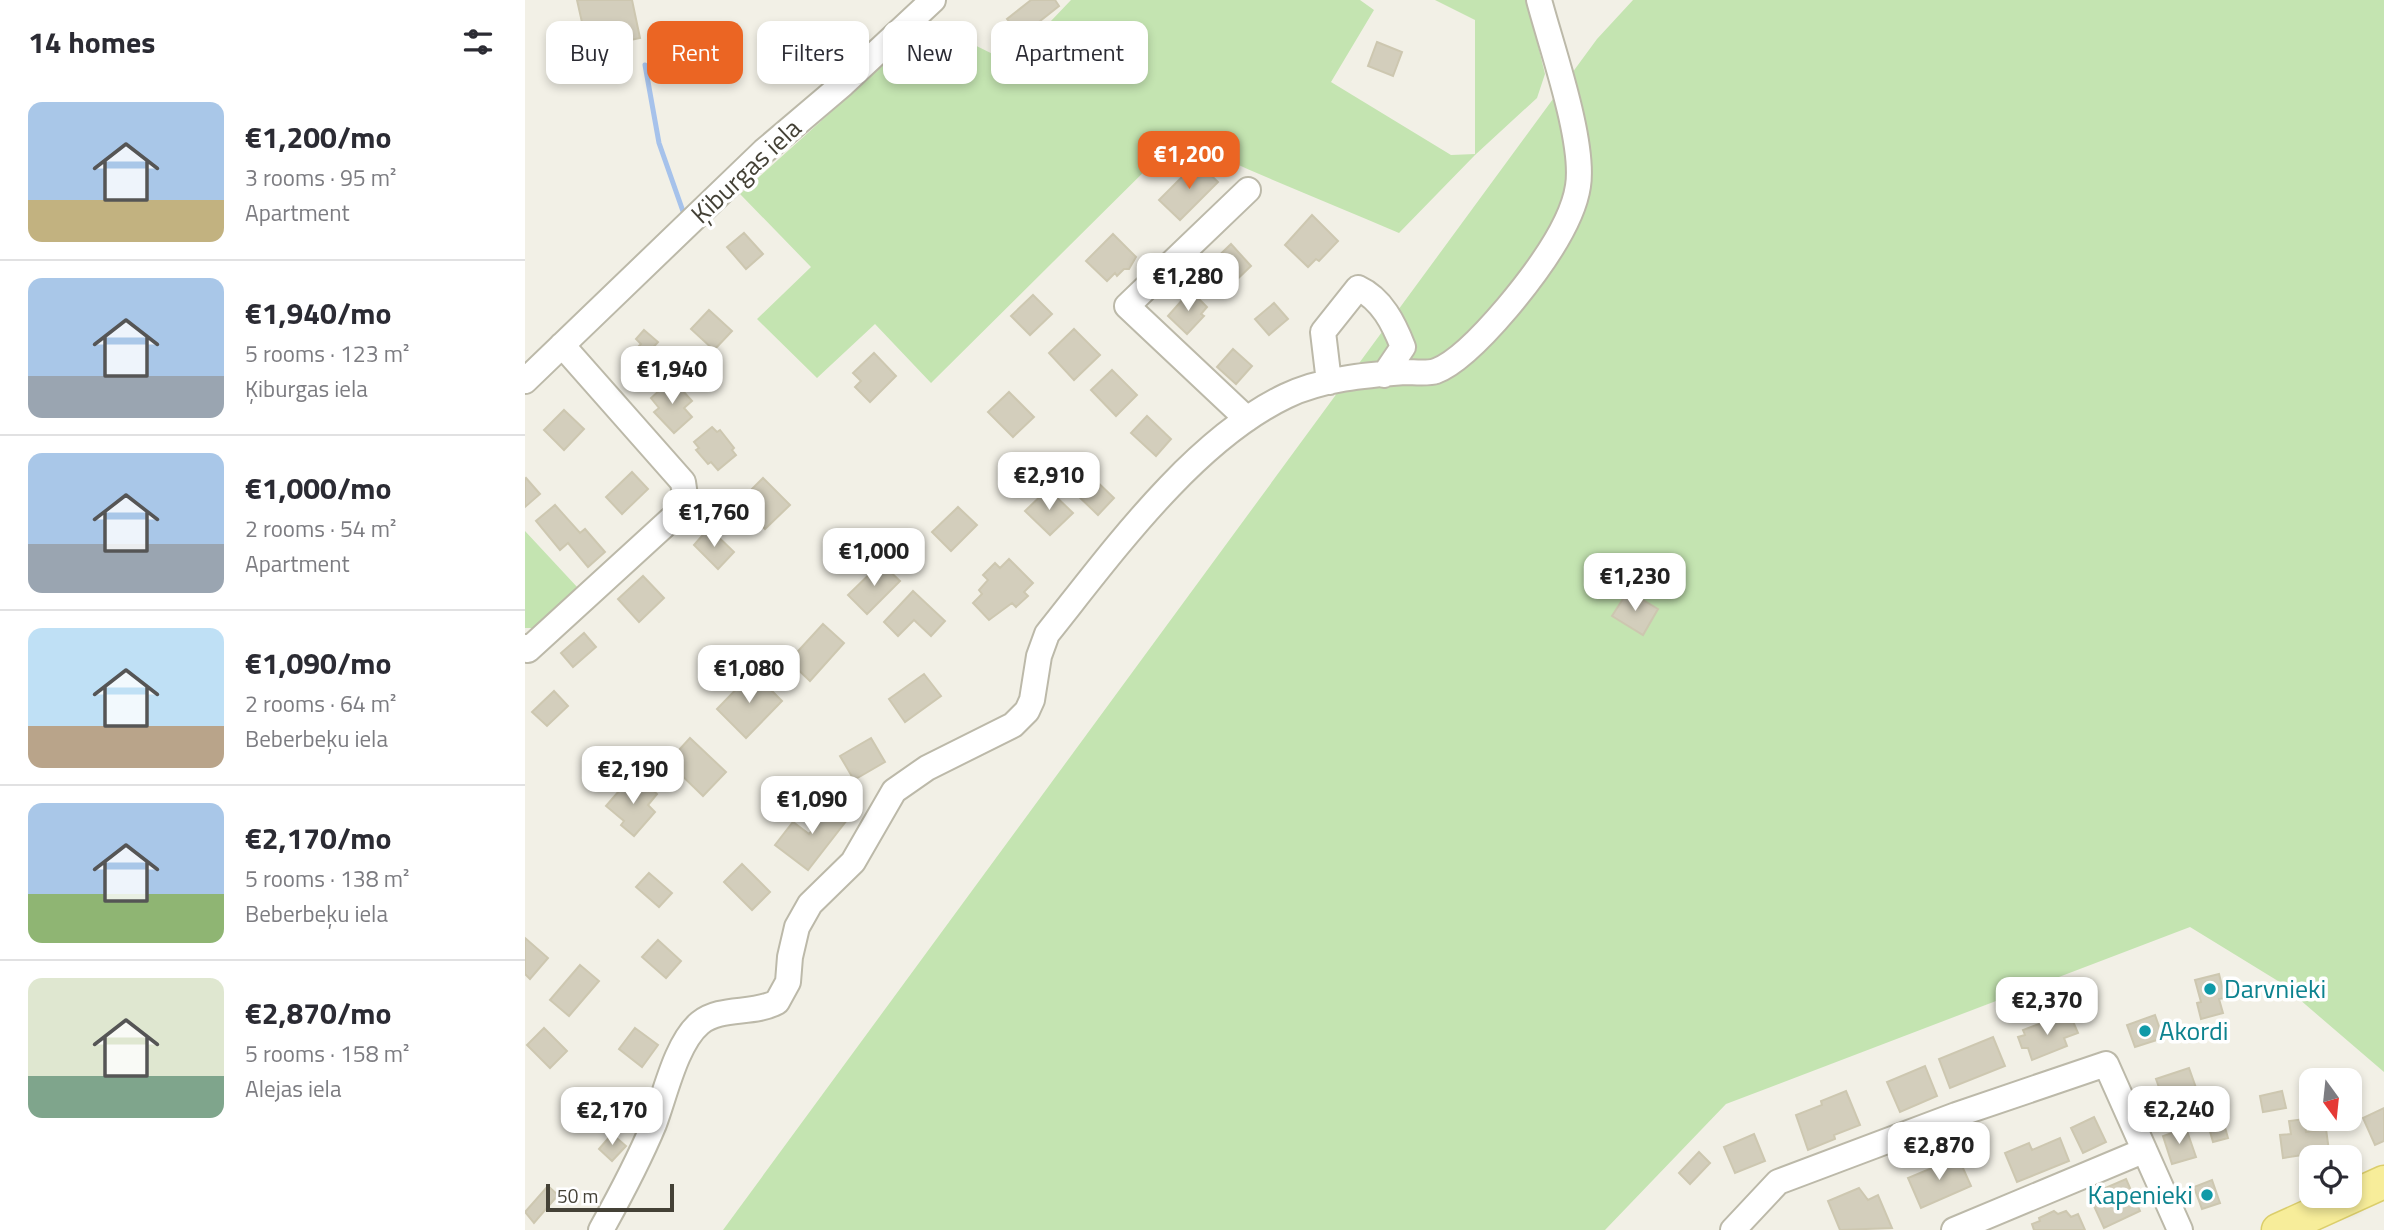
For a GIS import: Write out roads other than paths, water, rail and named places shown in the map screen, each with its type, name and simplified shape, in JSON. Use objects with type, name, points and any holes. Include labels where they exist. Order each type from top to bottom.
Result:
[{"type":"main road","points":[[2279,1230],[2384,1182]]},
{"type":"street","name":"Ķiburgas iela","points":[[525,381],[764,151],[843,84],[933,0]]},
{"type":"street","points":[[601,1230],[653,1126],[685,1040],[701,1023],[717,1014],[753,1011],[777,1002],[787,982],[797,927],[810,904],[853,862],[894,792],[926,768],[1013,725],[1027,711],[1047,634],[1174,483],[1247,419],[1286,396],[1329,382],[1384,374],[1434,372],[1450,364],[1490,327],[1526,286],[1553,244],[1572,207],[1578,186],[1579,162],[1574,132],[1539,0]]},
{"type":"street","points":[[1247,419],[1127,306],[1248,190]]},
{"type":"street","points":[[1329,382],[1322,332],[1358,288],[1366,291],[1382,307],[1403,347],[1384,374]]},
{"type":"street","points":[[525,647],[528,650],[679,512],[685,496],[683,482],[562,345]]},
{"type":"street","points":[[1733,1230],[1778,1182],[1956,1115],[2106,1063],[2180,1230]]},
{"type":"street","points":[[1954,1230],[2143,1151]]},
{"type":"waterway","points":[[645,65],[659,143],[685,217]]},
{"type":"place","name":"Darvnieki","points":[[2210,989]]},
{"type":"place","name":"Akordi","points":[[2145,1031]]},
{"type":"place","name":"Kapenieki","points":[[2207,1195]]}]
